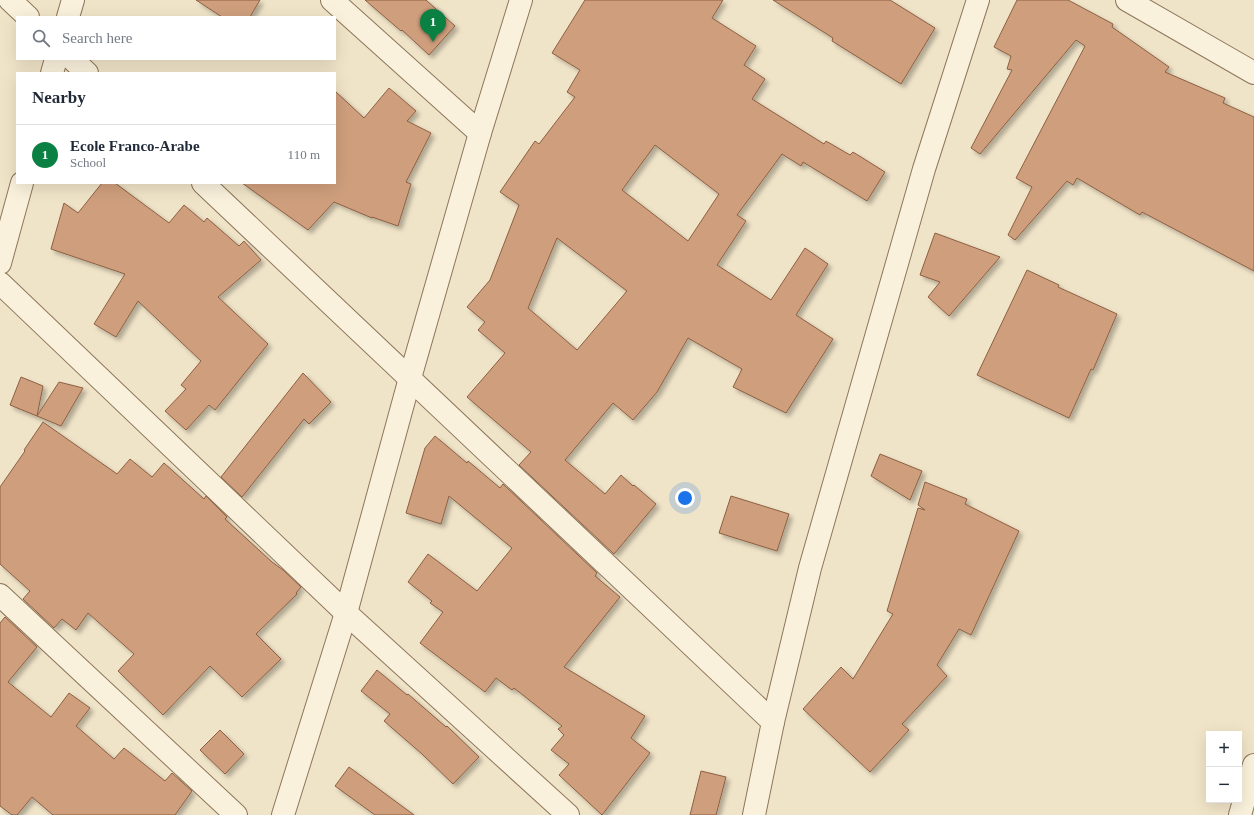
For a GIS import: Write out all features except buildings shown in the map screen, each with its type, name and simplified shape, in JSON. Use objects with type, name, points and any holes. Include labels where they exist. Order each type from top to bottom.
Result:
[{"type":"street","points":[[10,0],[27,16]]},
{"type":"street","points":[[68,16],[73,0]]},
{"type":"street","points":[[332,0],[480,133]]},
{"type":"street","points":[[283,815],[346,613],[410,378],[480,133],[521,0]]},
{"type":"street","points":[[754,815],[773,722],[814,553],[924,169],[978,0]]},
{"type":"street","points":[[1127,0],[1254,73]]},
{"type":"street","points":[[52,72],[56,60]]},
{"type":"street","points":[[73,60],[86,72]]},
{"type":"street","points":[[0,263],[22,184]]},
{"type":"street","points":[[204,184],[773,722]]},
{"type":"street","points":[[0,283],[346,613],[568,815]]},
{"type":"street","points":[[0,595],[236,815]]},
{"type":"street","points":[[1240,815],[1254,764]]},
{"type":"place","name":"Ecole Franco-Arabe","points":[[433,42]]}]
